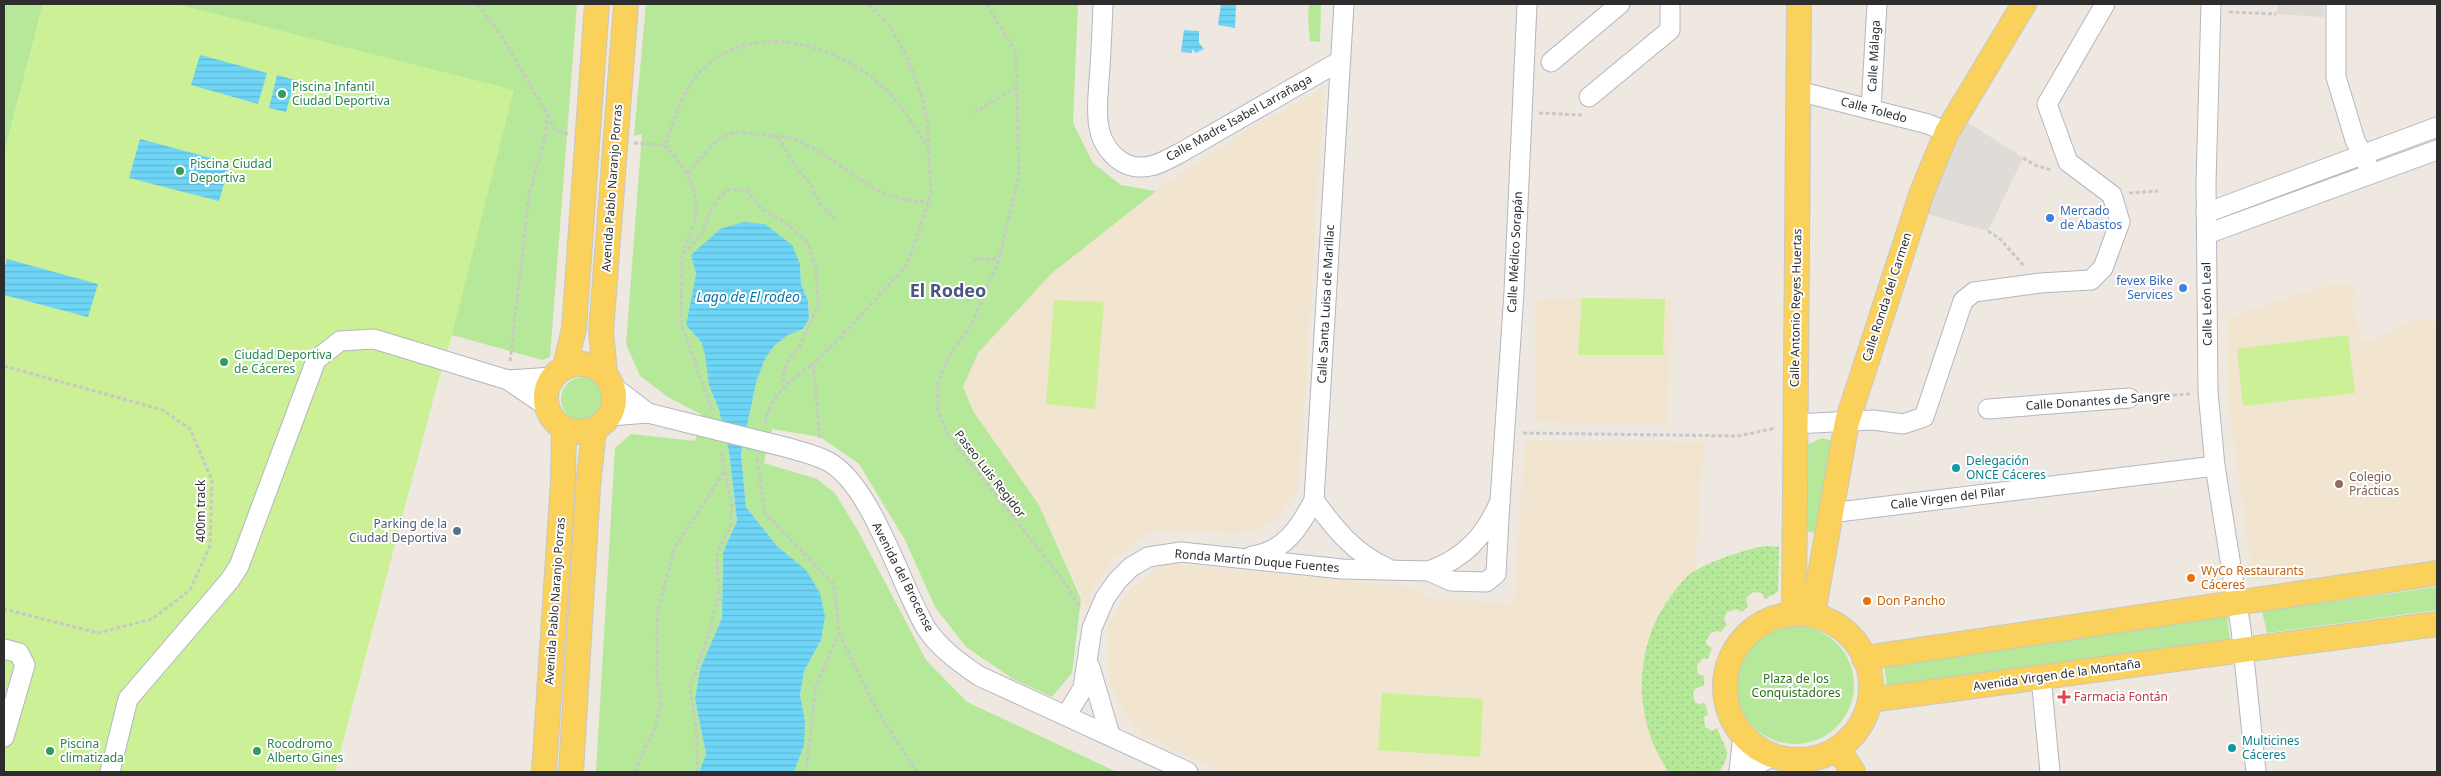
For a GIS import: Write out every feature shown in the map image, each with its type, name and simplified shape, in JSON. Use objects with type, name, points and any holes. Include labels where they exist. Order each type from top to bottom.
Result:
[{"type":"main road","points":[[559,372],[586,363],[609,380],[615,402],[602,423],[579,433],[564,429],[553,419],[546,406],[546,391],[559,372],[574,329],[597,4]]},
{"type":"main road","name":"Avenida Pablo Naranjo Porras","points":[[609,380],[601,332],[626,4]]},
{"type":"main road","name":"Calle Antonio Reyes Huertas","points":[[1799,4],[1794,424],[1804,613]]},
{"type":"main road","name":"Calle Ronda del Carmen","points":[[1804,613],[1830,513],[1847,422],[1928,193],[1957,123],[2024,4]]},
{"type":"main road","name":"Avenida Pablo Naranjo Porras","points":[[571,772],[588,487],[602,423]]},
{"type":"main road","name":"Avenida Pablo Naranjo Porras","points":[[544,772],[563,481],[564,429]]},
{"type":"main road","points":[[1864,658],[2437,573]]},
{"type":"main road","points":[[1804,613],[1836,623],[1847,632],[1864,658],[1871,688],[1866,716],[1860,730],[1839,750],[1810,759],[1781,763],[1758,749],[1734,724],[1724,687],[1726,669],[1732,652],[1757,624],[1775,616],[1804,613]]},
{"type":"main road","name":"Avenida Virgen de la Montaña","points":[[1870,700],[2437,624]]},
{"type":"main road","points":[[1839,750],[1853,772]]},
{"type":"street","name":"Calle Madre Isabel Larrañaga","points":[[1103,4],[1098,108],[1099,128],[1104,142],[1111,152],[1130,165],[1141,167],[1154,165],[1180,153],[1340,61]]},
{"type":"street","name":"Calle Santa Luisa de Marillac","points":[[1235,557],[1264,553],[1282,544],[1295,532],[1314,500],[1344,4]]},
{"type":"street","name":"Calle Médico Sorapán","points":[[1486,582],[1496,574],[1522,112],[1526,4]]},
{"type":"street","points":[[1551,62],[1620,4]]},
{"type":"street","points":[[1588,106],[1670,30],[1670,4]]},
{"type":"street","name":"Calle Málaga","points":[[1871,109],[1877,4]]},
{"type":"street","points":[[1794,424],[1873,420],[1903,424],[1924,417],[1963,300],[1974,292],[2040,283],[2090,280],[2103,268],[2120,222],[2112,195],[2068,162],[2047,104],[2104,4]]},
{"type":"street","points":[[2336,4],[2336,78],[2362,155],[2372,174]]},
{"type":"street","name":"Calle León Leal","points":[[2211,7],[2206,213],[2208,392],[2215,466],[2236,602]]},
{"type":"street","name":"Calle Toledo","points":[[1798,91],[1928,124],[1957,123]]},
{"type":"street","points":[[2206,213],[2437,127]]},
{"type":"street","points":[[2207,234],[2437,150]]},
{"type":"street","points":[[110,772],[128,699],[230,580],[238,566],[316,360],[340,341],[374,339],[508,380],[546,406]]},
{"type":"street","points":[[508,380],[559,372]]},
{"type":"street","name":"Avenida del Brocense","points":[[609,380],[648,412],[812,454],[830,462],[851,480],[871,514],[927,629],[950,656],[980,676],[1188,772]]},
{"type":"street","name":"Calle Donantes de Sangre","points":[[1988,409],[2129,398]]},
{"type":"street","name":"Avenida del Brocense","points":[[602,423],[648,412]]},
{"type":"street","name":"Calle Virgen del Pilar","points":[[1830,513],[2215,466]]},
{"type":"street","name":"Ronda Martín Duque Fuentes","points":[[1314,500],[1332,526],[1345,540],[1374,563],[1390,570]]},
{"type":"street","name":"Calle Médico Sorapán","points":[[1429,571],[1444,566],[1471,547],[1492,519],[1500,501]]},
{"type":"street","name":"Ronda Martín Duque Fuentes","points":[[1110,735],[1088,661],[1092,628],[1105,598],[1117,581],[1131,567],[1148,557],[1181,552],[1342,569],[1429,571],[1451,581],[1486,582]]},
{"type":"street","points":[[2236,602],[2256,772]]},
{"type":"street","points":[[4,649],[19,653],[25,665],[4,737]]},
{"type":"street","points":[[1066,716],[1080,695],[1086,679],[1088,661]]},
{"type":"street","points":[[2041,677],[2050,772]]},
{"type":"street","points":[[1738,772],[1743,735]]},
{"type":"street","points":[[1744,772],[1781,763]]},
{"type":"path","points":[[478,4],[500,34],[548,115],[554,129],[563,135],[588,137]]},
{"type":"path","points":[[764,424],[768,407],[788,383],[813,364],[837,341],[907,265],[931,194],[928,119],[924,106],[906,55],[889,25],[868,4]]},
{"type":"path","name":"Paseo Luis Regidor","points":[[989,4],[1016,53],[1019,176],[999,259],[972,324],[948,357],[938,383],[938,412],[948,435],[1064,581],[1092,628]]},
{"type":"path","points":[[2211,7],[2276,14]]},
{"type":"path","points":[[665,145],[682,97],[699,74],[716,57],[738,46],[767,42],[795,44],[823,50],[854,64],[881,85],[897,103],[928,148]]},
{"type":"path","points":[[974,113],[1016,88]]},
{"type":"path","points":[[1522,112],[1588,106]]},
{"type":"path","points":[[508,380],[530,195],[545,136],[548,115]]},
{"type":"path","points":[[688,174],[712,146],[727,134],[740,132],[794,140],[809,146],[878,192],[912,202],[928,201]]},
{"type":"path","points":[[778,137],[796,167],[811,185],[820,204],[835,219]]},
{"type":"path","points":[[616,142],[665,145],[688,174],[697,204],[695,220],[682,255]]},
{"type":"path","points":[[2112,195],[2158,191]]},
{"type":"path","points":[[1988,231],[2000,239],[2040,283]]},
{"type":"path","points":[[973,259],[999,259]]},
{"type":"path","points":[[812,454],[821,436],[813,364]]},
{"type":"path","name":"400m track","points":[[4,366],[163,410],[190,429],[212,480],[210,546],[190,590],[152,619],[98,633],[4,609]]},
{"type":"path","name":"Calle Donantes de Sangre","points":[[2129,398],[2208,392]]},
{"type":"path","points":[[1505,432],[1738,436],[1794,424]]},
{"type":"path","points":[[759,451],[757,460],[765,513],[834,585],[839,633],[876,709],[917,772]]},
{"type":"path","points":[[634,772],[656,725],[661,703],[657,677],[657,613],[675,547],[726,469]]},
{"type":"path","points":[[806,772],[816,686],[839,633]]},
{"type":"shaded area","points":[[2278,4],[2324,4],[2324,17],[2276,14]]},
{"type":"shaded area","points":[[1324,88],[1300,477],[1297,489],[1278,517],[1259,529],[1237,534],[1168,530],[1150,532],[1114,558],[1090,594],[1089,612],[1039,505],[973,411],[963,387],[978,353],[1051,274],[1166,183],[1250,128]]},
{"type":"shaded area","points":[[1966,121],[2023,158],[1988,231],[1926,214]]},
{"type":"shaded area","name":"Colegio Prácticas","points":[[2346,283],[2357,294],[2351,301],[2362,341],[2383,337],[2413,318],[2437,321],[2437,569],[2253,580],[2228,399],[2228,318],[2331,284]]},
{"type":"shaded area","points":[[1535,299],[1672,300],[1668,424],[1536,422]]},
{"type":"shaded area","points":[[1525,440],[1704,442],[1695,571],[1682,582],[1647,730],[1669,772],[1225,772],[1142,735],[1125,714],[1111,685],[1108,669],[1107,634],[1111,620],[1120,602],[1134,586],[1165,563],[1411,587],[1432,600],[1514,603]]},
{"type":"green space","points":[[4,4],[43,4],[4,154]]},
{"type":"green space","name":"Ciudad Deportiva de Cáceres","points":[[43,4],[177,4],[514,90],[452,335],[335,772],[4,772],[4,154]]},
{"type":"green space","points":[[176,4],[577,4],[550,357],[542,360],[452,335],[455,318]]},
{"type":"green space","points":[[646,4],[1078,4],[1073,123],[1093,163],[1121,185],[1156,191],[1051,274],[978,353],[963,387],[973,411],[1039,505],[1081,599],[1072,673],[1052,697],[1013,679],[966,647],[935,607],[905,540],[859,464],[820,437],[772,429],[764,463],[817,479],[835,493],[857,529],[926,660],[967,702],[1117,772],[794,772],[805,720],[800,695],[804,671],[821,640],[806,570],[777,546],[746,507],[741,454],[757,379],[766,357],[775,345],[788,335],[803,329],[809,319],[808,300],[801,284],[800,264],[720,229],[691,255],[696,274],[686,325],[701,342],[705,355],[709,385],[719,410],[729,452],[737,521],[723,552],[722,618],[700,669],[695,699],[706,754],[699,772],[596,772],[615,448],[631,434],[695,441],[702,415],[668,397],[640,376],[626,344],[642,134],[634,136]]},
{"type":"green space","points":[[1309,4],[1321,4],[1320,42],[1310,41]]},
{"type":"green space","points":[[1582,298],[1665,299],[1663,355],[1578,355]]},
{"type":"green space","points":[[1054,300],[1104,302],[1095,409],[1046,404]]},
{"type":"green space","points":[[2348,335],[2355,393],[2243,406],[2237,349]]},
{"type":"green space","points":[[587,377],[599,383],[604,390],[604,408],[599,415],[592,420],[579,421],[567,415],[562,408],[561,395],[567,383],[574,378]]},
{"type":"green space","points":[[1822,438],[1840,443],[1821,534],[1799,530],[1806,445]]},
{"type":"green space","points":[[1764,546],[1779,547],[1778,592],[1765,599],[1762,593],[1753,592],[1746,598],[1748,607],[1742,612],[1737,609],[1727,612],[1724,619],[1727,625],[1721,632],[1711,633],[1706,641],[1707,645],[1712,648],[1708,659],[1703,658],[1697,666],[1698,674],[1704,676],[1704,686],[1696,688],[1693,693],[1695,702],[1698,704],[1705,703],[1708,714],[1704,717],[1705,727],[1712,731],[1717,728],[1727,750],[1724,765],[1719,772],[1669,772],[1657,751],[1648,729],[1643,705],[1644,657],[1660,612],[1676,589],[1696,570],[1720,559]]},
{"type":"green space","points":[[2437,587],[2437,610],[2267,633],[2262,611]]},
{"type":"green space","points":[[2226,608],[2230,640],[1887,687],[1884,665]]},
{"type":"green space","name":"Plaza de los Conquistadores","points":[[1795,626],[1817,631],[1837,643],[1849,663],[1854,685],[1849,707],[1837,727],[1817,739],[1795,744],[1773,739],[1753,727],[1741,707],[1736,685],[1741,663],[1753,643],[1773,631]]},
{"type":"green space","points":[[1382,693],[1483,699],[1480,757],[1378,750]]},
{"type":"water","points":[[1221,4],[1236,4],[1235,28],[1218,25]]},
{"type":"water","points":[[1184,30],[1199,31],[1199,43],[1204,49],[1196,53],[1192,49],[1192,53],[1181,52]]},
{"type":"water","points":[[200,55],[267,73],[258,104],[191,85]]},
{"type":"water","name":"Piscina Infantil Ciudad Deportiva","points":[[277,75],[295,80],[286,112],[269,108]]},
{"type":"water","name":"Piscina Ciudad Deportiva","points":[[140,139],[230,163],[219,201],[129,178]]},
{"type":"water","name":"Lago de El rodeo","points":[[744,222],[765,224],[792,245],[800,264],[801,284],[808,300],[809,319],[803,329],[788,335],[775,345],[766,357],[757,379],[741,454],[746,507],[777,546],[806,570],[820,593],[825,617],[821,640],[804,671],[800,695],[805,720],[804,745],[794,772],[699,772],[706,754],[695,699],[700,669],[722,618],[723,552],[737,521],[729,452],[719,410],[709,385],[705,355],[701,342],[686,325],[696,274],[691,255],[720,229]]},
{"type":"water","points":[[7,259],[98,284],[88,317],[4,295],[4,271]]},
{"type":"place","name":"Piscina Infantil Ciudad Deportiva","points":[[282,94]]},
{"type":"place","name":"Piscina Ciudad Deportiva","points":[[180,171]]},
{"type":"place","name":"Mercado de Abastos","points":[[2050,218]]},
{"type":"place","name":"fevex Bike Services","points":[[2183,288]]},
{"type":"place","name":"Ciudad Deportiva de Cáceres","points":[[224,362]]},
{"type":"place","name":"Delegación ONCE Cáceres","points":[[1956,468]]},
{"type":"place","name":"Colegio Prácticas","points":[[2339,484]]},
{"type":"place","name":"Parking de la Ciudad Deportiva","points":[[457,531]]},
{"type":"place","name":"WyCo Restaurants Cáceres","points":[[2191,578]]},
{"type":"place","name":"Don Pancho","points":[[1867,601]]},
{"type":"place","name":"Farmacia Fontán","points":[[2064,697]]},
{"type":"place","name":"Multicines Cáceres","points":[[2232,748]]},
{"type":"place","name":"Piscina climatizada","points":[[50,751]]},
{"type":"place","name":"Rocodromo Alberto Gines","points":[[257,751]]},
{"type":"district","name":"El Rodeo","points":[[948,291]]}]
